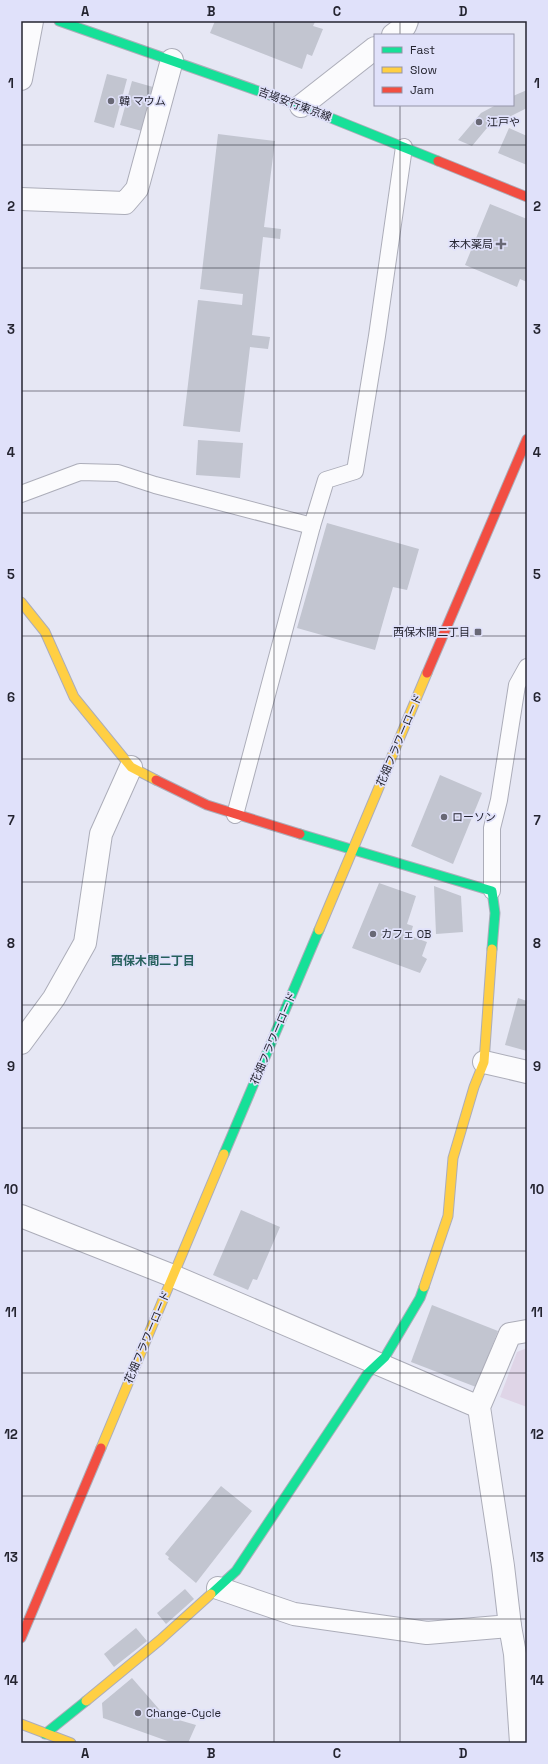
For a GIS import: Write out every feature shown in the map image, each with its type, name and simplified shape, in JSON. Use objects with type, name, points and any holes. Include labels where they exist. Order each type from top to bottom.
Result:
[{"type":"main road","name":"吉場安行東京線","points":[[59,21],[301,106],[527,197]]},
{"type":"main road","name":"花畑フラワーロード","points":[[21,1638],[527,439]]},
{"type":"main road","points":[[21,602],[45,632],[74,696],[131,767],[172,789],[207,805],[235,815],[492,891],[495,913],[486,1018],[484,1062],[474,1088],[453,1158],[448,1216],[420,1298],[384,1357],[368,1372],[236,1571],[160,1640],[46,1734]]},
{"type":"main road","points":[[21,1724],[71,1743]]},
{"type":"street","points":[[21,79],[32,21]]},
{"type":"street","points":[[394,34],[405,26],[407,21]]},
{"type":"street","points":[[301,106],[374,49]]},
{"type":"street","points":[[21,199],[125,203],[137,189],[172,60]]},
{"type":"street","points":[[21,1043],[54,998],[85,943],[101,834],[131,767]]},
{"type":"street","points":[[484,1062],[527,1072]]},
{"type":"street","points":[[21,1216],[173,1276],[377,1365],[479,1407]]},
{"type":"street","points":[[521,1743],[515,1654],[479,1407],[510,1334],[527,1331]]},
{"type":"street","points":[[218,1588],[294,1614],[427,1633],[510,1626]]},
{"type":"lane","points":[[235,815],[312,526],[326,480],[355,470],[377,336],[404,147]]},
{"type":"lane","points":[[21,494],[80,472],[118,473],[155,485],[312,526]]},
{"type":"lane","points":[[492,891],[492,828],[499,800],[517,685],[527,667]]},
{"type":"shaded area","points":[[527,1348],[527,1407],[500,1397],[517,1352]]},
{"type":"building","points":[[215,21],[313,21],[315,22],[313,26],[323,29],[312,56],[307,54],[302,69],[210,33]]},
{"type":"building","points":[[107,74],[127,79],[114,128],[94,122]]},
{"type":"building","points":[[132,81],[153,87],[142,131],[120,125]]},
{"type":"building","points":[[527,90],[527,108],[487,128],[472,146],[458,140],[481,113],[494,106],[514,106],[514,96]]},
{"type":"building","points":[[509,128],[527,136],[527,165],[498,153]]},
{"type":"building","points":[[218,134],[275,141],[264,227],[281,229],[280,239],[263,237],[252,335],[270,337],[268,349],[250,347],[240,432],[183,426],[198,300],[242,305],[243,294],[200,289]]},
{"type":"building","points":[[490,204],[527,219],[527,282],[520,279],[517,287],[465,265]]},
{"type":"building","points":[[198,440],[243,443],[240,478],[196,475]]},
{"type":"building","points":[[327,523],[419,549],[407,590],[393,587],[375,650],[297,628]]},
{"type":"building","points":[[440,775],[482,793],[453,864],[411,846]]},
{"type":"building","points":[[379,883],[416,896],[407,924],[413,926],[410,936],[427,942],[422,956],[427,959],[420,973],[352,948]]},
{"type":"building","points":[[434,886],[461,896],[463,932],[436,934]]},
{"type":"building","points":[[518,998],[527,1001],[527,1051],[505,1045]]},
{"type":"building","points":[[241,1210],[280,1227],[257,1280],[253,1279],[248,1290],[213,1275]]},
{"type":"building","points":[[432,1305],[498,1331],[476,1387],[411,1362]]},
{"type":"building","points":[[221,1486],[252,1511],[196,1583],[168,1559],[169,1557],[165,1554]]},
{"type":"building","points":[[185,1589],[194,1599],[166,1624],[157,1613]]},
{"type":"building","points":[[136,1628],[147,1641],[114,1667],[104,1654]]},
{"type":"building","points":[[132,1678],[165,1716],[196,1725],[188,1743],[173,1743],[103,1718],[102,1703]]},
{"type":"traffic: fast","points":[[59,21],[301,106],[438,161]]},
{"type":"traffic: fast","points":[[300,834],[492,891],[495,913],[492,949]]},
{"type":"traffic: fast","points":[[224,1154],[319,930]]},
{"type":"traffic: fast","points":[[211,1594],[236,1571],[368,1373],[385,1357],[420,1298],[424,1287]]},
{"type":"traffic: fast","points":[[45,1734],[86,1701]]},
{"type":"traffic: slow","points":[[21,602],[45,632],[74,697],[131,767],[156,780]]},
{"type":"traffic: slow","points":[[319,930],[427,673]]},
{"type":"traffic: slow","points":[[424,1287],[448,1216],[453,1158],[474,1087],[484,1062],[492,949]]},
{"type":"traffic: slow","points":[[101,1448],[224,1154]]},
{"type":"traffic: slow","points":[[86,1701],[160,1640],[211,1594]]},
{"type":"traffic: slow","points":[[21,1724],[71,1743]]},
{"type":"traffic: jam","points":[[438,161],[527,197]]},
{"type":"traffic: jam","points":[[427,673],[527,439]]},
{"type":"traffic: jam","points":[[156,780],[207,805],[300,834]]},
{"type":"traffic: jam","points":[[21,1638],[101,1448]]},
{"type":"place","name":"韓 マウム","points":[[111,101]]},
{"type":"place","name":"江戸や","points":[[479,122]]},
{"type":"place","name":"本木薬局","points":[[501,244]]},
{"type":"place","name":"西保木間二丁目","points":[[478,632]]},
{"type":"place","name":"ローソン","points":[[444,817]]},
{"type":"place","name":"カフェ OB","points":[[373,934]]},
{"type":"place","name":"Change-Cycle","points":[[138,1713]]},
{"type":"district","name":"西保木間二丁目","points":[[153,961]]}]
